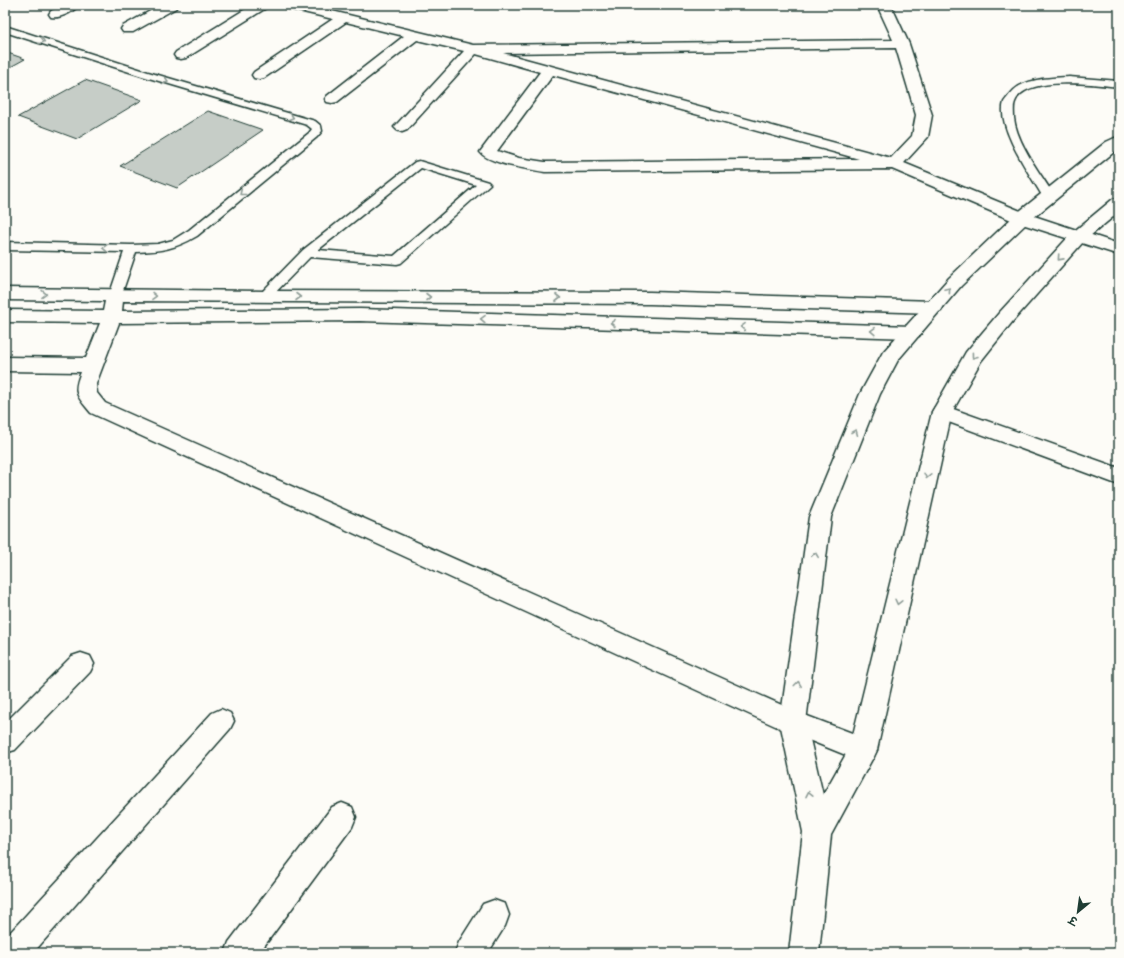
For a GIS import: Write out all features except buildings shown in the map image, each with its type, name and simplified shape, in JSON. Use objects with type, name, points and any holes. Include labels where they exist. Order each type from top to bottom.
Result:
[{"type":"street","points":[[56,14],[72,5]]},
{"type":"street","points":[[128,29],[171,5]]},
{"type":"street","points":[[181,55],[261,5]]},
{"type":"street","points":[[291,5],[473,49],[894,164],[1022,218],[1078,238],[1119,250]]},
{"type":"street","points":[[549,70],[488,152],[516,162],[545,167],[894,164],[920,137],[924,114],[902,44],[884,5]]},
{"type":"street","points":[[258,76],[344,18]]},
{"type":"street","points":[[332,99],[414,35]]},
{"type":"street","points":[[402,126],[473,49],[902,44]]},
{"type":"street","points":[[804,953],[817,832],[793,722],[820,517],[870,394],[890,357],[955,282],[1022,218],[1112,145],[1119,142]]},
{"type":"street","points":[[817,832],[864,750],[942,412],[973,357],[1006,317],[1078,238],[1119,203]]},
{"type":"street","points":[[5,294],[264,297],[650,298],[934,307]]},
{"type":"street","points":[[115,296],[111,318],[86,384],[87,395],[98,408],[793,722],[864,750]]},
{"type":"street","points":[[5,316],[111,318],[273,315],[360,316],[912,332]]},
{"type":"street","points":[[5,364],[93,365]]},
{"type":"street","points":[[942,412],[1119,477]]},
{"type":"street","points":[[5,741],[81,664]]},
{"type":"street","points":[[12,953],[221,721]]},
{"type":"street","points":[[240,953],[342,817]]},
{"type":"street","points":[[470,953],[494,916]]},
{"type":"lane","points":[[5,29],[145,74],[311,123],[317,128],[317,131],[313,135],[184,240],[168,246],[131,249],[5,246]]},
{"type":"lane","points":[[1049,197],[1015,136],[1008,117],[1008,104],[1014,94],[1026,85],[1046,82],[1072,81],[1119,84]]},
{"type":"lane","points":[[264,297],[307,253],[419,164],[484,184],[397,260],[307,253]]},
{"type":"lane","points":[[115,296],[131,249]]}]
